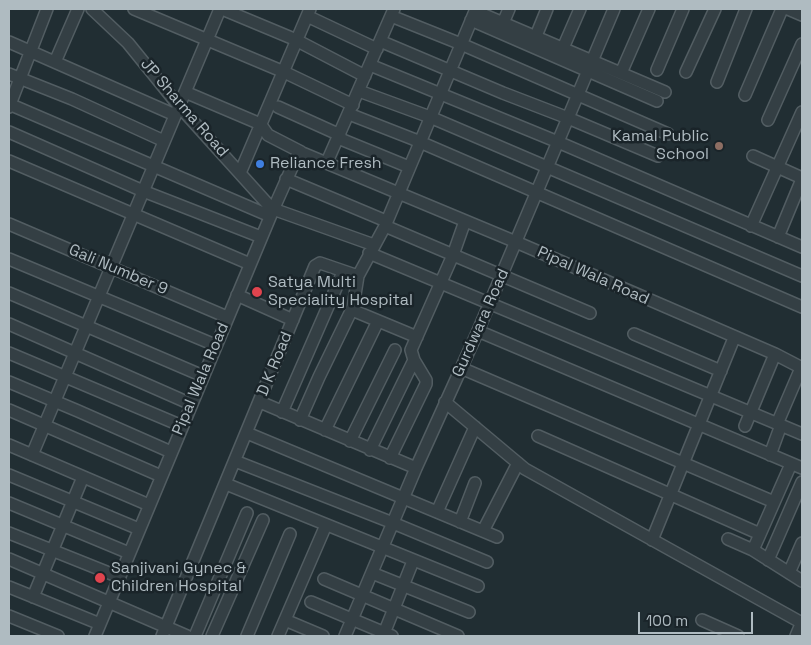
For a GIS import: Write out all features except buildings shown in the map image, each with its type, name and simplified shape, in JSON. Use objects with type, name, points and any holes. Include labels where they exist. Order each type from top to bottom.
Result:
[{"type":"street","points":[[47,9],[9,105],[153,165],[372,249],[441,283],[802,434]]},
{"type":"street","points":[[55,62],[78,9]]},
{"type":"street","name":"JP Sharma Road","points":[[92,9],[128,43],[177,110],[240,173],[272,212]]},
{"type":"street","points":[[134,9],[284,72],[351,109],[419,142],[801,302]]},
{"type":"street","points":[[32,455],[153,165],[221,9],[367,70],[440,93],[802,247]]},
{"type":"street","points":[[503,22],[509,9]]},
{"type":"street","points":[[536,36],[547,9]]},
{"type":"street","points":[[563,48],[580,9]]},
{"type":"street","name":"Gurdwara Road","points":[[345,636],[416,468],[478,331],[614,9]]},
{"type":"street","points":[[621,73],[649,9]]},
{"type":"street","points":[[657,70],[682,9]]},
{"type":"street","points":[[686,72],[715,9]]},
{"type":"street","points":[[717,82],[746,9]]},
{"type":"street","points":[[745,95],[782,9]]},
{"type":"street","points":[[788,9],[802,15]]},
{"type":"street","points":[[240,173],[309,12],[379,45],[449,70],[658,156]]},
{"type":"street","points":[[328,162],[392,13],[577,96],[668,134]]},
{"type":"street","points":[[474,13],[503,22],[563,48],[590,65],[657,101]]},
{"type":"street","points":[[474,13],[590,65],[621,73],[665,92]]},
{"type":"street","points":[[300,420],[352,310],[358,276],[386,223],[474,13]]},
{"type":"street","points":[[9,42],[177,110]]},
{"type":"street","points":[[768,120],[802,44]]},
{"type":"street","points":[[9,74],[72,99],[164,141]]},
{"type":"street","points":[[359,91],[430,118],[802,276]]},
{"type":"street","points":[[185,92],[261,125],[268,135],[301,152]]},
{"type":"street","points":[[278,107],[409,167]]},
{"type":"street","points":[[752,226],[802,112]]},
{"type":"street","points":[[9,132],[143,191],[261,237]]},
{"type":"street","name":"Pipal Wala Road","points":[[95,636],[236,295],[286,179],[298,154],[301,152],[516,242],[734,338],[775,354],[802,368]]},
{"type":"street","points":[[753,156],[802,178],[778,237]]},
{"type":"street","points":[[9,161],[250,264]]},
{"type":"street","points":[[286,179],[453,255],[590,313]]},
{"type":"street","points":[[390,458],[427,382],[414,360],[411,350],[453,255],[465,221]]},
{"type":"street","name":"Gali Number 9","points":[[9,224],[227,317]]},
{"type":"street","points":[[9,259],[215,345]]},
{"type":"street","name":"D K Road","points":[[164,632],[316,264],[320,263],[358,276]]},
{"type":"street","points":[[282,412],[344,272]]},
{"type":"street","points":[[9,293],[203,376]]},
{"type":"street","points":[[236,295],[293,320]]},
{"type":"street","points":[[352,310],[417,337]]},
{"type":"street","points":[[325,430],[378,321]]},
{"type":"street","points":[[9,324],[191,404]]},
{"type":"street","points":[[478,331],[802,468]]},
{"type":"street","points":[[634,334],[720,370]]},
{"type":"street","points":[[652,540],[734,338]]},
{"type":"street","points":[[350,441],[395,350]]},
{"type":"street","points":[[9,353],[182,426]]},
{"type":"street","points":[[746,426],[775,354]]},
{"type":"street","points":[[370,450],[414,360]]},
{"type":"street","points":[[461,368],[774,502]]},
{"type":"street","points":[[770,455],[779,424],[802,368]]},
{"type":"street","points":[[9,382],[171,452]]},
{"type":"street","points":[[260,402],[416,468]]},
{"type":"street","points":[[445,402],[525,469],[802,623],[796,636]]},
{"type":"street","points":[[9,410],[161,476]]},
{"type":"street","points":[[437,512],[475,427]]},
{"type":"street","points":[[247,433],[497,537]]},
{"type":"street","points":[[538,436],[608,466],[670,496],[760,534]]},
{"type":"street","points":[[9,445],[149,505]]},
{"type":"street","points":[[235,461],[487,562]]},
{"type":"street","points":[[483,531],[518,463]]},
{"type":"street","points":[[753,550],[791,464]]},
{"type":"street","points":[[9,475],[139,529]]},
{"type":"street","points":[[33,597],[83,477]]},
{"type":"street","points":[[768,560],[802,482]]},
{"type":"street","points":[[460,522],[476,483]]},
{"type":"street","points":[[226,484],[382,549],[478,586]]},
{"type":"street","points":[[9,504],[129,553]]},
{"type":"street","points":[[195,636],[247,513]]},
{"type":"street","points":[[212,636],[262,520]]},
{"type":"street","points":[[278,636],[326,525]]},
{"type":"street","points":[[9,533],[119,577]]},
{"type":"street","points":[[247,636],[290,534]]},
{"type":"street","points":[[728,539],[753,550],[802,580]]},
{"type":"street","points":[[789,573],[802,543]]},
{"type":"street","points":[[9,559],[109,602],[164,632],[187,636]]},
{"type":"street","points":[[311,602],[387,635],[394,609],[413,561]]},
{"type":"street","points":[[372,573],[469,612]]},
{"type":"street","points":[[324,579],[458,636]]},
{"type":"street","points":[[9,586],[100,624]]},
{"type":"street","points":[[9,616],[58,636]]},
{"type":"street","points":[[285,620],[323,636]]},
{"type":"street","points":[[702,620],[738,636]]},
{"type":"place","name":"Kamal Public School","points":[[719,146]]},
{"type":"place","name":"Reliance Fresh","points":[[260,164]]},
{"type":"place","name":"Satya Multi Speciality Hospital","points":[[257,292]]},
{"type":"place","name":"Sanjivani Gynec & Children Hospital","points":[[100,578]]}]
